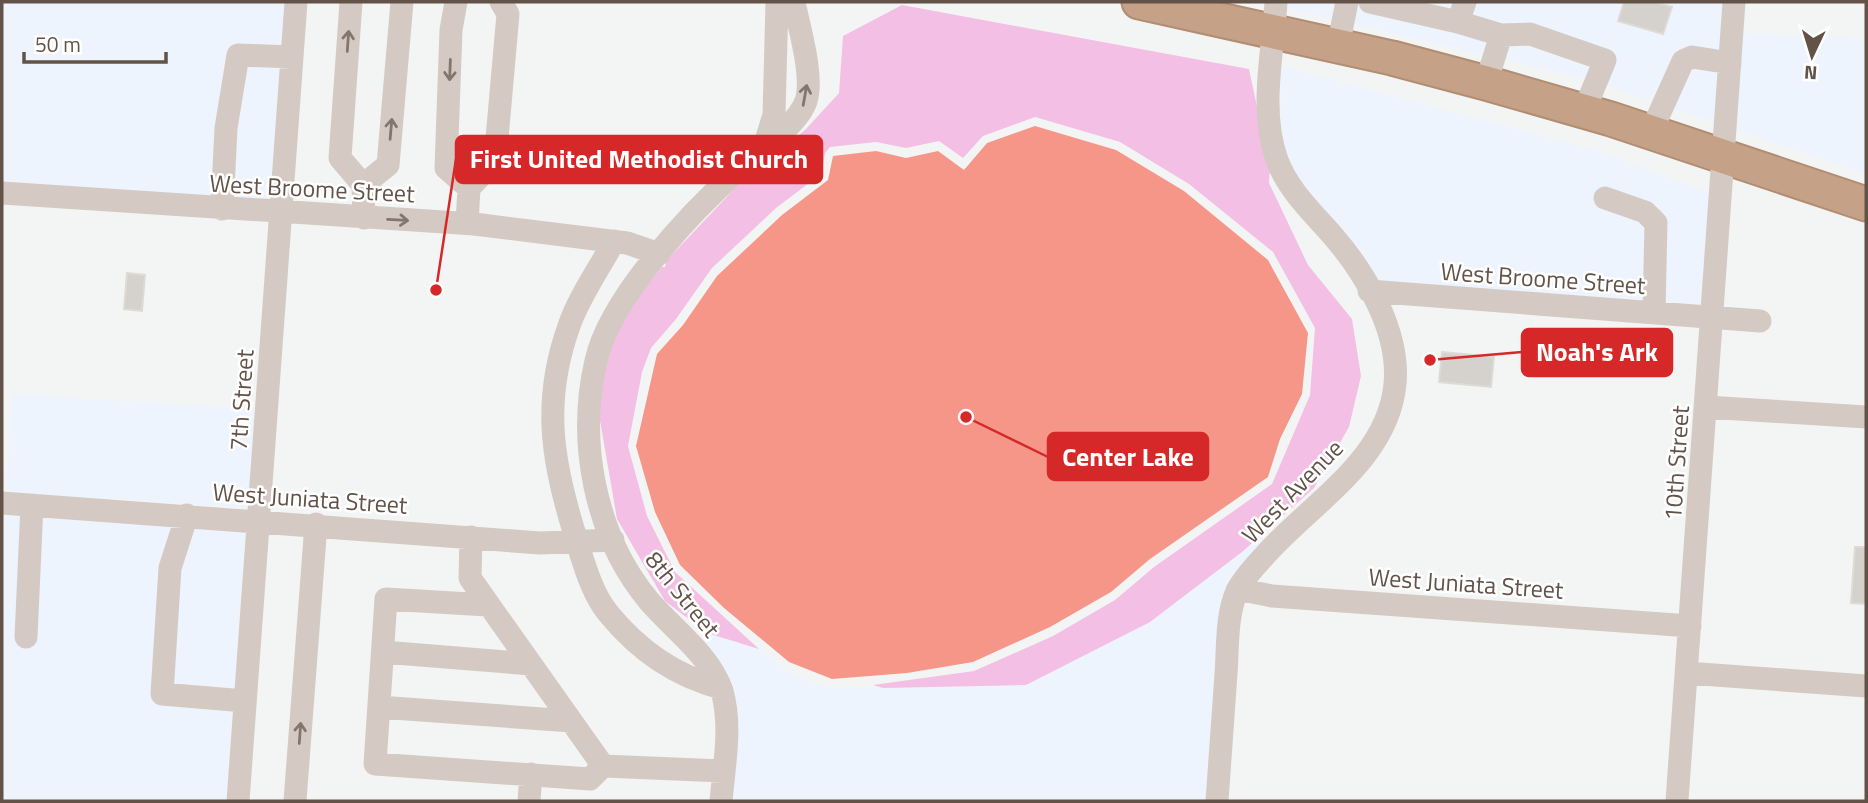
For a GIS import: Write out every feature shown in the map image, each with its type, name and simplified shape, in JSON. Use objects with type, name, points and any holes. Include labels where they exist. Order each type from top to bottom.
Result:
[{"type":"highway","points":[[1139,2],[1275,17],[1338,46],[1584,111],[1866,204]]},
{"type":"street","name":"7th Street","points":[[238,801],[296,2]]},
{"type":"street","points":[[351,2],[340,158],[363,185],[364,218]]},
{"type":"street","points":[[363,185],[388,164],[402,2]]},
{"type":"street","points":[[456,2],[446,168],[469,188]]},
{"type":"street","points":[[467,223],[469,188],[495,161],[508,13],[501,2]]},
{"type":"street","points":[[764,147],[774,115],[777,2]]},
{"type":"street","name":"8th Street","points":[[721,801],[726,711],[721,688],[693,648],[647,599],[626,568],[613,540],[589,458],[589,396],[596,359],[609,322],[623,299],[659,254],[731,176],[799,114],[806,100],[807,75],[794,2]]},
{"type":"street","points":[[1338,46],[1347,2]]},
{"type":"street","points":[[1370,2],[1462,12],[1501,35],[1530,34],[1605,60],[1584,111]]},
{"type":"street","name":"10th Street","points":[[1677,801],[1734,2]]},
{"type":"street","name":"West Avenue","points":[[1217,801],[1229,631],[1238,589],[1274,546],[1343,480],[1381,429],[1390,406],[1395,365],[1392,340],[1349,255],[1284,176],[1276,158],[1269,111],[1275,17]]},
{"type":"street","points":[[1486,83],[1501,35]]},
{"type":"street","points":[[222,209],[226,128],[238,55],[292,57]]},
{"type":"street","points":[[1651,132],[1683,61],[1692,57],[1730,63]]},
{"type":"street","name":"West Broome Street","points":[[2,193],[467,223],[614,241],[659,254]]},
{"type":"street","points":[[1605,198],[1645,212],[1656,223],[1654,312]]},
{"type":"street","points":[[614,241],[569,326],[556,385],[552,428],[558,478],[587,574],[606,611],[648,654],[697,682],[721,688]]},
{"type":"street","name":"West Broome Street","points":[[1369,291],[1712,315],[1760,321]]},
{"type":"street","points":[[1706,407],[1866,417]]},
{"type":"street","name":"West Juniata Street","points":[[2,503],[258,519],[471,537],[578,542],[613,540]]},
{"type":"street","points":[[26,637],[32,505]]},
{"type":"street","points":[[187,515],[170,568],[162,694],[245,701]]},
{"type":"street","points":[[295,801],[316,524]]},
{"type":"street","points":[[471,537],[470,578],[603,766]]},
{"type":"street","name":"West Juniata Street","points":[[1238,589],[1272,596],[1690,626]]},
{"type":"street","points":[[487,605],[386,599],[375,764],[590,779],[603,766],[723,771]]},
{"type":"street","points":[[383,652],[531,664]]},
{"type":"street","points":[[1687,673],[1866,687]]},
{"type":"street","points":[[379,707],[571,720]]},
{"type":"street","points":[[529,801],[531,774]]},
{"type":"shaded area","points":[[2,2],[286,2],[272,202],[2,182]]},
{"type":"shaded area","points":[[1286,2],[1722,2],[1716,123],[1587,79],[1285,8]]},
{"type":"shaded area","points":[[902,5],[1249,69],[1270,168],[1269,183],[1308,265],[1352,319],[1361,376],[1349,427],[1314,488],[1242,552],[1150,622],[1026,685],[883,688],[873,685],[974,671],[1053,636],[1115,600],[1154,567],[1272,484],[1310,395],[1315,328],[1273,252],[1189,184],[1120,142],[1035,117],[983,136],[963,158],[939,141],[906,148],[876,142],[830,147],[825,153],[821,174],[776,208],[712,268],[676,319],[651,348],[642,372],[628,446],[647,516],[675,572],[759,649],[707,633],[665,601],[617,519],[598,409],[605,361],[630,306],[662,267],[665,267],[667,260],[738,185],[805,130],[839,93],[843,36]]},
{"type":"shaded area","points":[[1740,33],[1866,39],[1866,174],[1735,129]]},
{"type":"shaded area","points":[[1281,66],[1603,152],[1711,194],[1702,304],[1375,281],[1292,170],[1280,129]]},
{"type":"shaded area","points":[[1035,126],[1116,150],[1184,191],[1268,260],[1308,333],[1302,394],[1280,439],[1268,477],[1150,559],[1111,592],[1050,627],[973,662],[907,673],[832,679],[789,662],[724,608],[680,565],[655,512],[636,446],[657,354],[683,325],[717,276],[782,215],[828,180],[833,156],[876,151],[906,158],[938,151],[964,170],[987,143]]},
{"type":"shaded area","points":[[12,394],[255,409],[247,508],[6,492]]},
{"type":"shaded area","points":[[4,514],[246,530],[226,801],[2,800]]},
{"type":"shaded area","points":[[1263,533],[1262,543],[1235,577],[1231,576],[1208,801],[730,801],[706,648],[707,633],[759,649],[784,670],[829,688],[1026,685],[1242,552]]},
{"type":"building","points":[[1624,2],[1655,2],[1672,7],[1663,34],[1618,21]]},
{"type":"building","points":[[127,273],[145,275],[142,311],[124,309]]},
{"type":"building","points":[[1442,352],[1494,357],[1491,387],[1439,382]]},
{"type":"building","points":[[1855,547],[1866,547],[1866,604],[1851,603]]},
{"type":"place","name":"First United Methodist Church","points":[[436,290]]},
{"type":"place","name":"Noah's Ark","points":[[1430,360]]},
{"type":"place","name":"Center Lake","points":[[966,417]]}]
